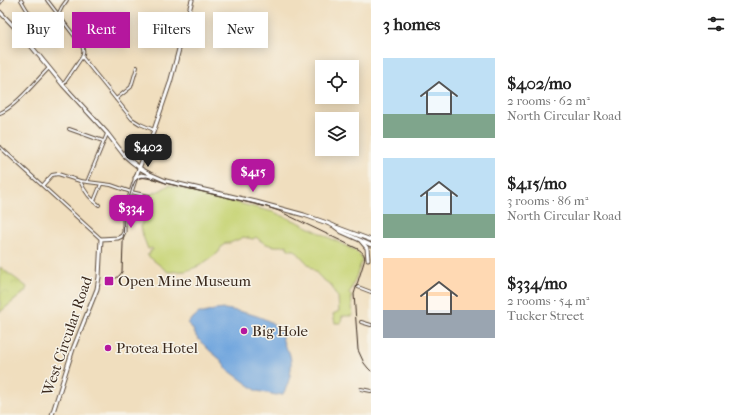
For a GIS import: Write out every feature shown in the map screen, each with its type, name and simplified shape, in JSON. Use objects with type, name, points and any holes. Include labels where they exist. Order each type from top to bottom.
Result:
[{"type":"street","points":[[21,0],[28,12]]},
{"type":"street","points":[[47,0],[55,12]]},
{"type":"street","points":[[60,12],[67,0]]},
{"type":"street","points":[[0,147],[102,239],[121,237],[123,234],[124,216],[135,178],[154,130],[170,83],[192,0]]},
{"type":"street","points":[[0,12],[23,36],[63,85],[129,159],[139,168],[164,180]]},
{"type":"street","points":[[63,85],[84,54],[82,46],[64,24]]},
{"type":"street","points":[[82,57],[136,122],[154,130]]},
{"type":"street","points":[[116,99],[131,87],[137,67]]},
{"type":"street","points":[[0,113],[7,109],[25,93],[49,68]]},
{"type":"street","points":[[69,129],[103,141]]},
{"type":"street","points":[[87,182],[107,133]]},
{"type":"street","points":[[43,185],[52,175],[55,174],[80,181],[116,186],[131,192],[149,196]]},
{"type":"street","points":[[135,178],[144,175],[276,207],[304,215],[371,240]]},
{"type":"street","points":[[80,181],[94,201],[99,205]]},
{"type":"street","points":[[94,201],[101,184]]},
{"type":"street","points":[[334,226],[342,232],[371,245]]},
{"type":"street","name":"West Circular Road","points":[[52,415],[76,342],[97,289],[100,277],[102,239]]},
{"type":"street","points":[[357,239],[366,247],[368,259]]},
{"type":"street","points":[[358,287],[371,292]]},
{"type":"street","points":[[361,322],[371,325]]},
{"type":"street","points":[[361,389],[371,391]]},
{"type":"green space","points":[[169,185],[273,212],[300,223],[356,251],[361,256],[362,261],[349,293],[351,295],[353,316],[342,316],[341,323],[335,323],[333,314],[339,311],[338,297],[332,286],[321,278],[295,250],[287,248],[287,245],[270,245],[256,237],[253,239],[243,237],[230,243],[226,243],[222,246],[218,253],[199,266],[186,271],[168,272],[147,255],[153,250],[152,248],[148,249],[141,226],[151,194]]},
{"type":"green space","points":[[0,267],[27,287],[25,292],[0,312]]},
{"type":"water","points":[[225,309],[260,317],[272,323],[279,329],[284,345],[289,352],[291,362],[288,384],[283,394],[276,395],[257,391],[228,370],[221,360],[197,338],[192,328],[187,323],[199,313]]},
{"type":"tram line","points":[[108,284],[122,272],[124,216],[132,188],[135,181],[139,178],[147,177],[169,184],[267,207],[279,211],[358,249],[364,254],[365,258],[354,294],[358,350],[364,363],[371,371]]},
{"type":"place","name":"Open Mine Museum","points":[[109,281]]},
{"type":"place","name":"Big Hole","points":[[244,331]]},
{"type":"place","name":"Protea Hotel","points":[[108,348]]}]
